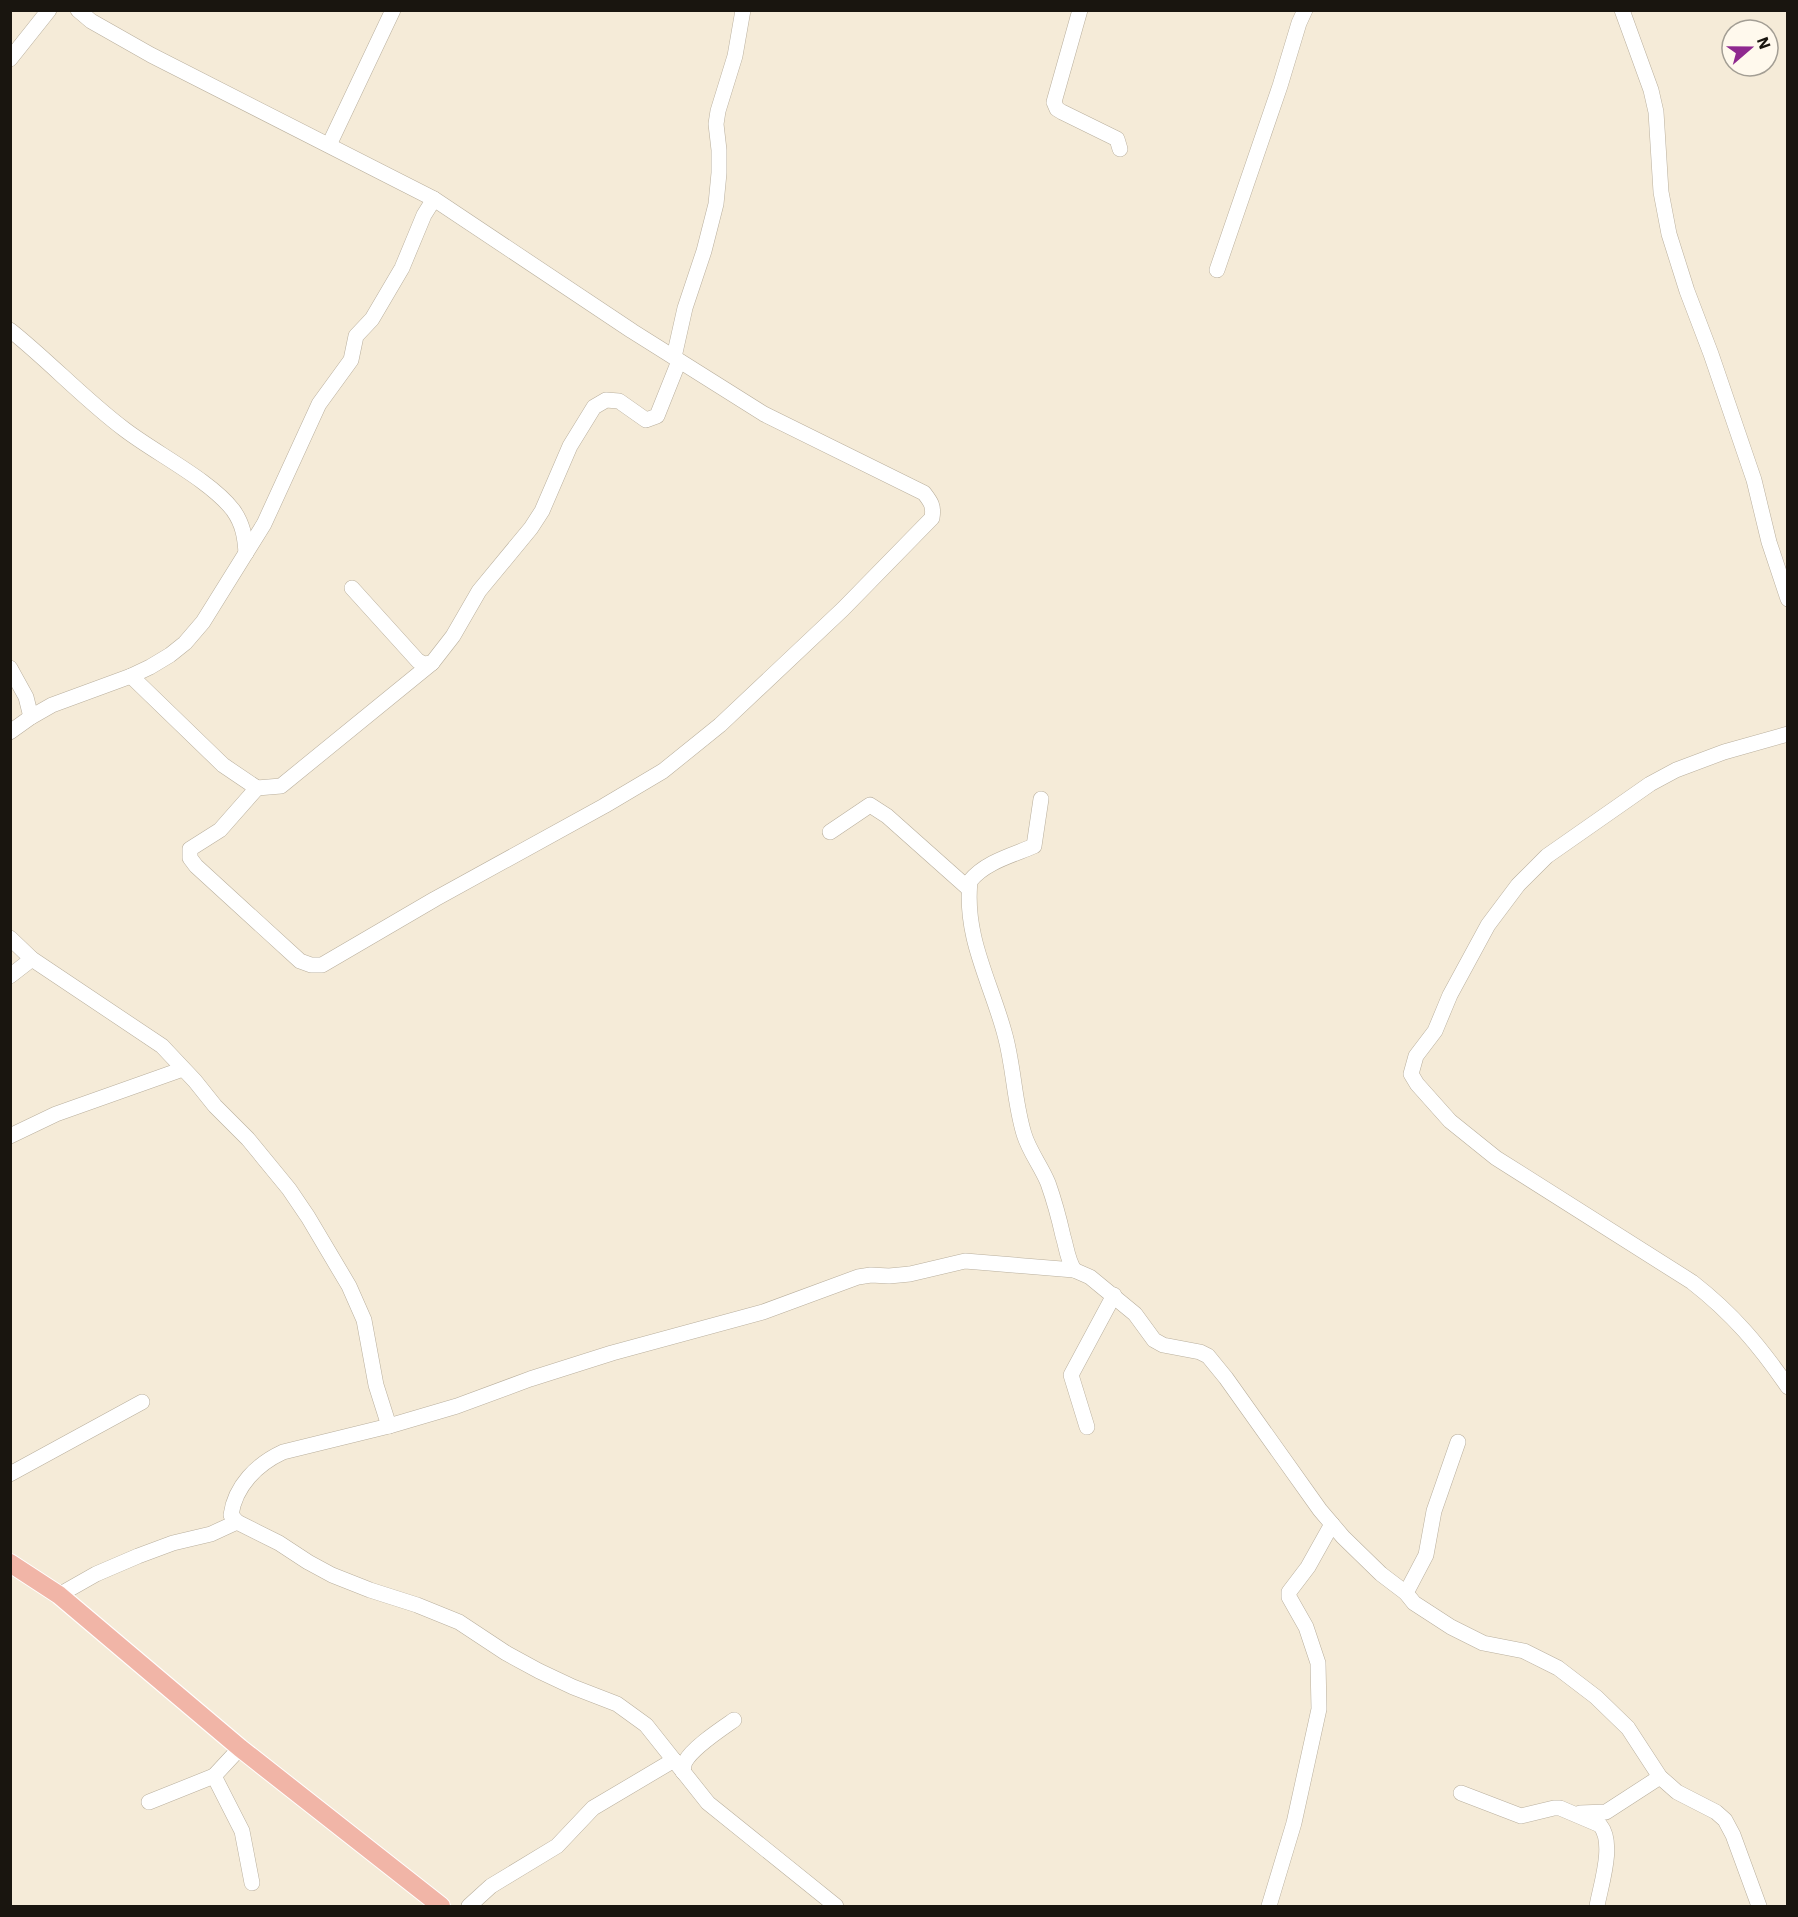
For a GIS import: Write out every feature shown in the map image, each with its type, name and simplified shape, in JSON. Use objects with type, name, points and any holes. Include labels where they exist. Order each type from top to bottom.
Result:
[{"type":"main road","points":[[10,1563],[59,1595],[240,1748],[437,1905]]},
{"type":"street","points":[[10,58],[49,10]]},
{"type":"street","points":[[78,10],[91,21],[151,55],[434,199],[676,359],[764,414],[924,493],[932,502],[934,510],[932,518],[843,609],[720,725],[663,771],[322,965],[311,965],[300,961],[190,858],[190,849],[220,830],[257,788]]},
{"type":"street","points":[[329,145],[393,10]]},
{"type":"street","points":[[131,676],[223,765],[257,788],[281,786],[432,663],[453,636],[479,591],[531,528],[542,511],[570,446],[594,407],[606,400],[619,401],[646,420],[652,420],[657,416],[676,359],[686,308],[716,204],[719,150],[716,124],[735,56],[743,10]]},
{"type":"street","points":[[1080,10],[1054,102],[1057,109],[1062,112],[1117,139],[1120,149]]},
{"type":"street","points":[[1216,270],[1305,10]]},
{"type":"street","points":[[1622,10],[1651,90],[1656,112],[1661,192],[1669,234],[1686,291],[1711,354],[1754,480],[1769,542],[1788,599]]},
{"type":"street","points":[[10,732],[52,705],[131,676],[170,655],[185,643],[203,622],[264,524],[319,404],[351,360],[356,336],[372,318],[402,268],[424,215],[434,199]]},
{"type":"street","points":[[10,330],[45,357],[122,428],[193,476],[232,508],[243,529],[246,553]]},
{"type":"street","points":[[352,588],[418,661],[424,664],[432,663]]},
{"type":"street","points":[[10,668],[26,698],[31,717]]},
{"type":"street","points":[[1788,734],[1724,752],[1659,779],[1547,856],[1518,885],[1488,925],[1450,995],[1435,1032],[1416,1056],[1412,1074],[1417,1084],[1450,1121],[1496,1158],[1692,1282],[1720,1304],[1753,1338],[1788,1387]]},
{"type":"street","points":[[1041,799],[1034,846],[995,862],[970,881],[970,923],[975,946],[1005,1036],[1021,1125],[1048,1183],[1064,1238],[1067,1259],[1074,1270]]},
{"type":"street","points":[[830,832],[870,805],[887,816],[969,889]]},
{"type":"street","points":[[10,938],[32,959],[162,1046],[215,1106],[248,1138],[289,1189],[349,1286],[364,1320],[376,1385],[389,1426]]},
{"type":"street","points":[[10,976],[32,959]]},
{"type":"street","points":[[10,1136],[56,1114],[183,1069]]},
{"type":"street","points":[[836,1906],[708,1803],[645,1725],[617,1704],[539,1671],[506,1653],[459,1622],[332,1575],[308,1562],[279,1543],[237,1522],[231,1515],[237,1492],[267,1460],[283,1452],[389,1426],[457,1406],[530,1379],[612,1353],[763,1312],[858,1277],[910,1274],[965,1261],[1074,1270],[1090,1277],[1114,1295],[1135,1314],[1154,1340],[1163,1346],[1200,1352],[1208,1356],[1332,1524],[1381,1575],[1406,1593],[1414,1603],[1451,1627],[1483,1643],[1524,1651],[1558,1668],[1596,1697],[1628,1728],[1660,1778],[1677,1792],[1716,1812],[1725,1820],[1734,1835],[1759,1906]]},
{"type":"street","points":[[1087,1427],[1071,1375],[1114,1295]]},
{"type":"street","points":[[10,1474],[142,1402]]},
{"type":"street","points":[[1406,1593],[1426,1556],[1434,1511],[1458,1442]]},
{"type":"street","points":[[59,1595],[96,1574],[138,1556],[173,1543],[211,1534],[237,1522]]},
{"type":"street","points":[[1269,1906],[1294,1823],[1318,1709],[1318,1663],[1306,1627],[1289,1597],[1289,1592],[1308,1567],[1332,1524]]},
{"type":"street","points":[[469,1906],[491,1886],[557,1846],[593,1808],[684,1763],[717,1731],[734,1720]]},
{"type":"street","points":[[149,1802],[214,1776],[240,1748]]},
{"type":"street","points":[[214,1776],[242,1831],[252,1883]]},
{"type":"street","points":[[1574,1814],[1606,1812],[1660,1778]]},
{"type":"street","points":[[1461,1793],[1521,1816],[1554,1808],[1600,1825],[1608,1842],[1597,1906]]}]
